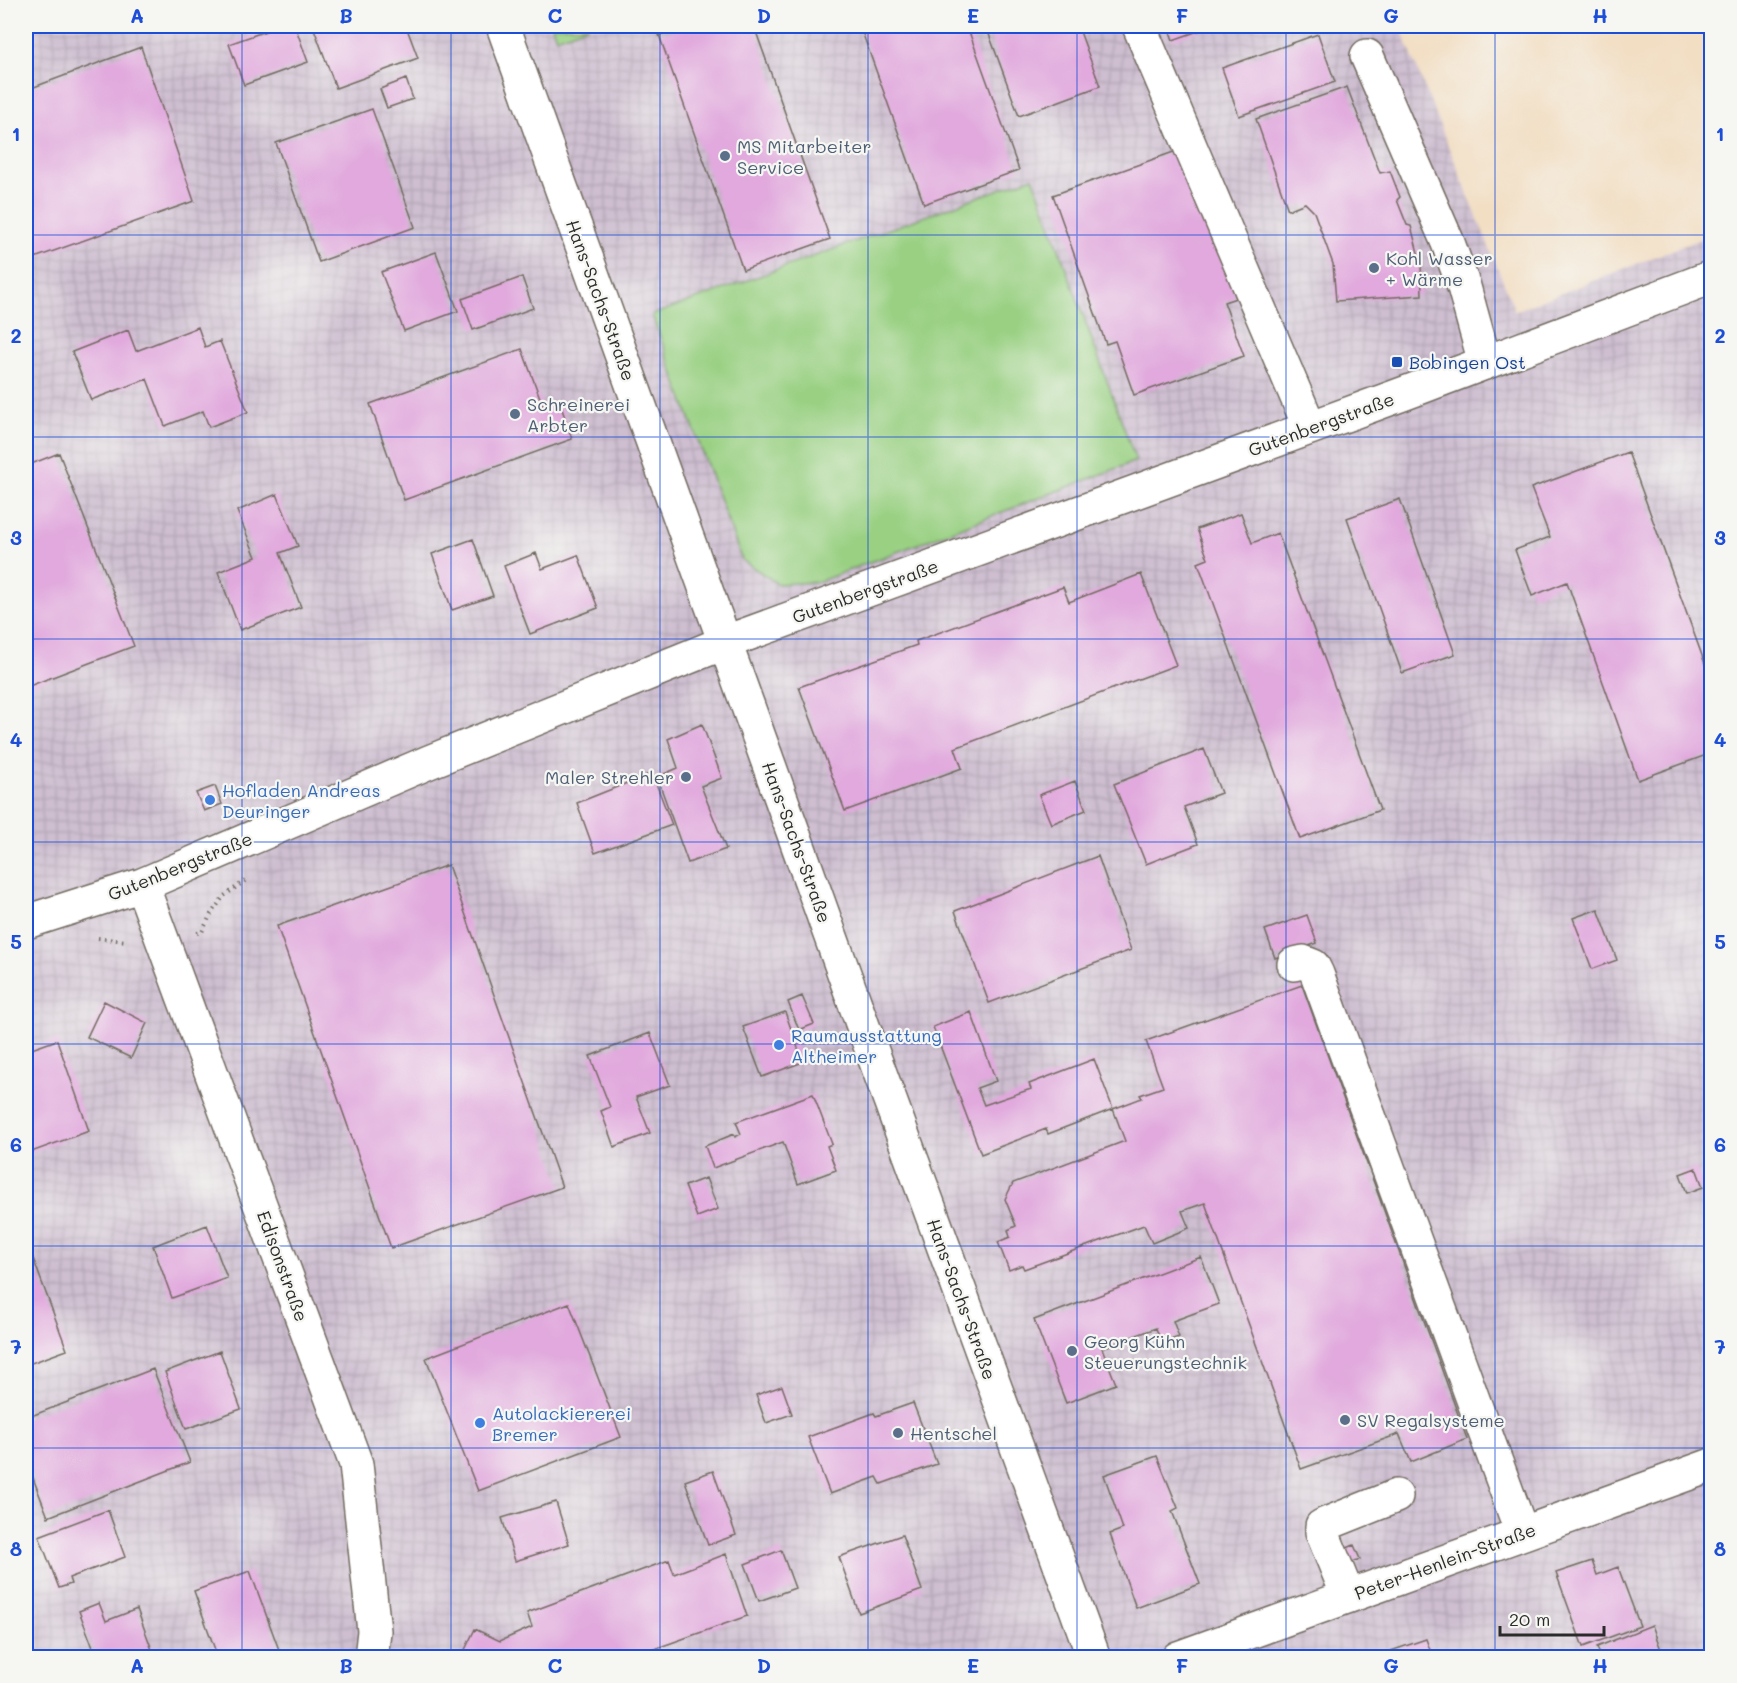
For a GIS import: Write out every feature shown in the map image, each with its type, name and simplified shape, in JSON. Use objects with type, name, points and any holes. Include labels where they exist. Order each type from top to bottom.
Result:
[{"type":"street","name":"Hans-Sachs-Straße","points":[[503,26],[872,1052],[1094,1658]]},
{"type":"street","points":[[1139,26],[1310,428]]},
{"type":"street","points":[[1367,56],[1448,243],[1464,287],[1485,363]]},
{"type":"street","name":"Gutenbergstraße","points":[[26,922],[141,885],[429,762],[726,642],[1310,428],[1712,277]]},
{"type":"street","name":"Edisonstraße","points":[[141,885],[356,1464],[374,1631],[371,1658]]},
{"type":"street","points":[[1294,964],[1303,962],[1313,966],[1317,974],[1522,1533]]},
{"type":"street","name":"Peter-Henlein-Straße","points":[[1178,1658],[1712,1465]]},
{"type":"street","points":[[1348,1596],[1322,1532],[1323,1526],[1396,1496]]},
{"type":"shaded area","points":[[26,26],[552,26],[556,38],[589,26],[1400,26],[1515,311],[1711,235],[1711,1657],[26,1658]]},
{"type":"green space","points":[[552,26],[589,26],[556,38]]},
{"type":"green space","points":[[1033,177],[1136,461],[818,582],[778,584],[742,560],[652,315]]},
{"type":"building","points":[[280,26],[295,26],[308,62],[244,85],[229,44]]},
{"type":"building","points":[[313,26],[406,26],[418,58],[336,88]]},
{"type":"building","points":[[686,26],[754,26],[830,239],[743,270],[659,35]]},
{"type":"building","points":[[860,26],[967,26],[1019,170],[924,204]]},
{"type":"building","points":[[986,26],[1078,26],[1100,86],[1019,116]]},
{"type":"building","points":[[1168,26],[1212,26],[1173,40]]},
{"type":"building","points":[[1318,34],[1335,82],[1239,116],[1222,68]]},
{"type":"building","points":[[141,47],[194,201],[26,261],[26,90]]},
{"type":"building","points":[[406,79],[413,99],[387,108],[380,89]]},
{"type":"building","points":[[1347,87],[1380,173],[1390,171],[1400,197],[1397,200],[1407,225],[1411,226],[1421,264],[1422,295],[1336,301],[1333,264],[1314,212],[1305,203],[1288,210],[1256,119]]},
{"type":"building","points":[[372,109],[415,227],[319,262],[276,143]]},
{"type":"building","points":[[1182,149],[1236,298],[1224,302],[1244,356],[1134,395],[1115,341],[1106,344],[1053,195]]},
{"type":"building","points":[[436,252],[458,311],[404,331],[381,272]]},
{"type":"building","points":[[522,277],[533,308],[473,330],[462,299]]},
{"type":"building","points":[[198,327],[205,347],[220,341],[248,412],[209,427],[203,411],[165,426],[147,379],[91,400],[72,352],[128,330],[136,351]]},
{"type":"building","points":[[522,349],[543,406],[559,400],[572,439],[404,500],[370,404]]},
{"type":"building","points":[[1628,452],[1712,683],[1712,753],[1638,780],[1567,582],[1532,596],[1515,550],[1550,537],[1531,488]]},
{"type":"building","points":[[59,453],[134,646],[29,686],[26,678],[26,466]]},
{"type":"building","points":[[277,494],[298,546],[280,553],[301,607],[240,630],[218,572],[256,557],[237,511]]},
{"type":"building","points":[[1400,499],[1455,654],[1402,673],[1347,518]]},
{"type":"building","points":[[1241,513],[1252,543],[1278,533],[1380,810],[1300,839],[1198,563],[1208,559],[1197,529]]},
{"type":"building","points":[[473,539],[493,596],[452,610],[432,554]]},
{"type":"building","points":[[536,553],[542,569],[578,555],[598,608],[530,634],[504,566]]},
{"type":"building","points":[[1141,574],[1176,665],[955,748],[962,768],[845,811],[799,687],[917,645],[916,641],[1063,587],[1069,602]]},
{"type":"building","points":[[702,724],[722,778],[701,786],[726,849],[688,863],[657,777],[678,768],[668,739]]},
{"type":"building","points":[[1204,749],[1221,793],[1184,807],[1198,844],[1146,864],[1114,784]]},
{"type":"building","points":[[652,773],[672,825],[595,853],[577,803]]},
{"type":"building","points":[[1075,781],[1086,810],[1051,824],[1039,795]]},
{"type":"building","name":"Hofladen Andreas Deuringer","points":[[215,786],[222,804],[204,811],[196,793]]},
{"type":"building","points":[[1098,856],[1131,950],[989,1003],[955,911]]},
{"type":"building","points":[[448,865],[562,1187],[391,1248],[277,926]]},
{"type":"building","points":[[1598,909],[1617,960],[1592,969],[1573,918]]},
{"type":"building","points":[[1307,915],[1317,943],[1275,958],[1265,930]]},
{"type":"building","points":[[1302,985],[1467,1439],[1411,1462],[1399,1434],[1301,1469],[1205,1203],[1182,1211],[1189,1228],[1152,1243],[1144,1225],[1024,1269],[1022,1265],[1009,1270],[998,1242],[1010,1237],[1008,1230],[1016,1226],[1005,1199],[1013,1183],[1125,1141],[1113,1109],[1142,1098],[1140,1095],[1163,1087],[1146,1041]]},
{"type":"building","points":[[802,996],[814,1024],[799,1030],[788,1002]]},
{"type":"building","points":[[104,1001],[147,1023],[131,1058],[87,1037]]},
{"type":"building","points":[[785,1012],[803,1062],[762,1077],[743,1027]]},
{"type":"building","points":[[971,1012],[996,1081],[977,1088],[984,1105],[1031,1089],[1029,1084],[1094,1059],[1113,1109],[1048,1134],[1046,1129],[981,1154],[933,1027]]},
{"type":"building","points":[[650,1033],[670,1085],[636,1097],[650,1133],[614,1147],[601,1111],[610,1107],[590,1056]]},
{"type":"building","points":[[57,1040],[89,1131],[26,1154],[26,1051]]},
{"type":"building","points":[[813,1094],[832,1144],[827,1146],[836,1170],[798,1184],[783,1142],[713,1168],[705,1146],[734,1134],[735,1137],[741,1134],[736,1122]]},
{"type":"building","points":[[1696,1168],[1703,1187],[1687,1193],[1680,1174]]},
{"type":"building","points":[[706,1178],[718,1209],[697,1217],[685,1186]]},
{"type":"building","points":[[207,1225],[227,1278],[172,1298],[153,1246]]},
{"type":"building","points":[[26,1243],[67,1350],[26,1365]]},
{"type":"building","points":[[1201,1257],[1219,1304],[1173,1321],[1179,1337],[1161,1343],[1156,1328],[1102,1348],[1116,1384],[1066,1403],[1034,1320]]},
{"type":"building","points":[[569,1303],[621,1437],[478,1491],[426,1358]]},
{"type":"building","points":[[220,1351],[241,1409],[186,1429],[165,1372]]},
{"type":"building","points":[[153,1369],[190,1462],[48,1517],[26,1460],[26,1418]]},
{"type":"building","points":[[782,1386],[792,1414],[766,1423],[756,1395]]},
{"type":"building","points":[[913,1403],[937,1464],[881,1484],[877,1477],[830,1494],[808,1437],[874,1413],[876,1416]]},
{"type":"building","points":[[1157,1456],[1178,1508],[1172,1511],[1200,1584],[1136,1608],[1110,1534],[1123,1529],[1104,1475]]},
{"type":"building","points":[[713,1471],[736,1535],[708,1545],[685,1481]]},
{"type":"building","points":[[556,1502],[569,1544],[515,1561],[502,1518]]},
{"type":"building","points":[[108,1510],[125,1557],[69,1578],[71,1584],[59,1588],[39,1536]]},
{"type":"building","points":[[902,1535],[922,1590],[859,1613],[839,1557]]},
{"type":"building","points":[[1354,1545],[1360,1559],[1345,1565],[1340,1551]]},
{"type":"building","points":[[781,1550],[795,1588],[759,1601],[745,1564]]},
{"type":"building","points":[[726,1554],[747,1616],[629,1658],[461,1658],[475,1629],[500,1641],[532,1627],[527,1613],[669,1560],[674,1574]]},
{"type":"building","points":[[1592,1561],[1597,1575],[1618,1567],[1640,1626],[1583,1647],[1556,1573]]},
{"type":"building","points":[[250,1571],[282,1658],[218,1658],[194,1591]]},
{"type":"building","points":[[99,1603],[106,1621],[137,1609],[155,1658],[97,1658],[79,1611]]},
{"type":"building","points":[[1652,1625],[1664,1658],[1601,1658],[1597,1647]]},
{"type":"building","points":[[1426,1639],[1433,1658],[1373,1658],[1373,1657]]},
{"type":"place","name":"MS Mitarbeiter Service","points":[[725,156]]},
{"type":"place","name":"Kohl Wasser + Wärme","points":[[1374,268]]},
{"type":"place","name":"Bobingen Ost","points":[[1397,362]]},
{"type":"place","name":"Schreinerei Arbter","points":[[515,414]]},
{"type":"place","name":"Maler Strehler","points":[[686,777]]},
{"type":"place","name":"Hofladen Andreas Deuringer","points":[[210,800]]},
{"type":"place","name":"Raumausstattung Altheimer","points":[[779,1045]]},
{"type":"place","name":"Georg Kühn Steuerungstechnik","points":[[1072,1351]]},
{"type":"place","name":"SV Regalsysteme","points":[[1345,1420]]},
{"type":"place","name":"Autolackiererei Bremer","points":[[480,1423]]},
{"type":"place","name":"Hentschel","points":[[898,1433]]}]
